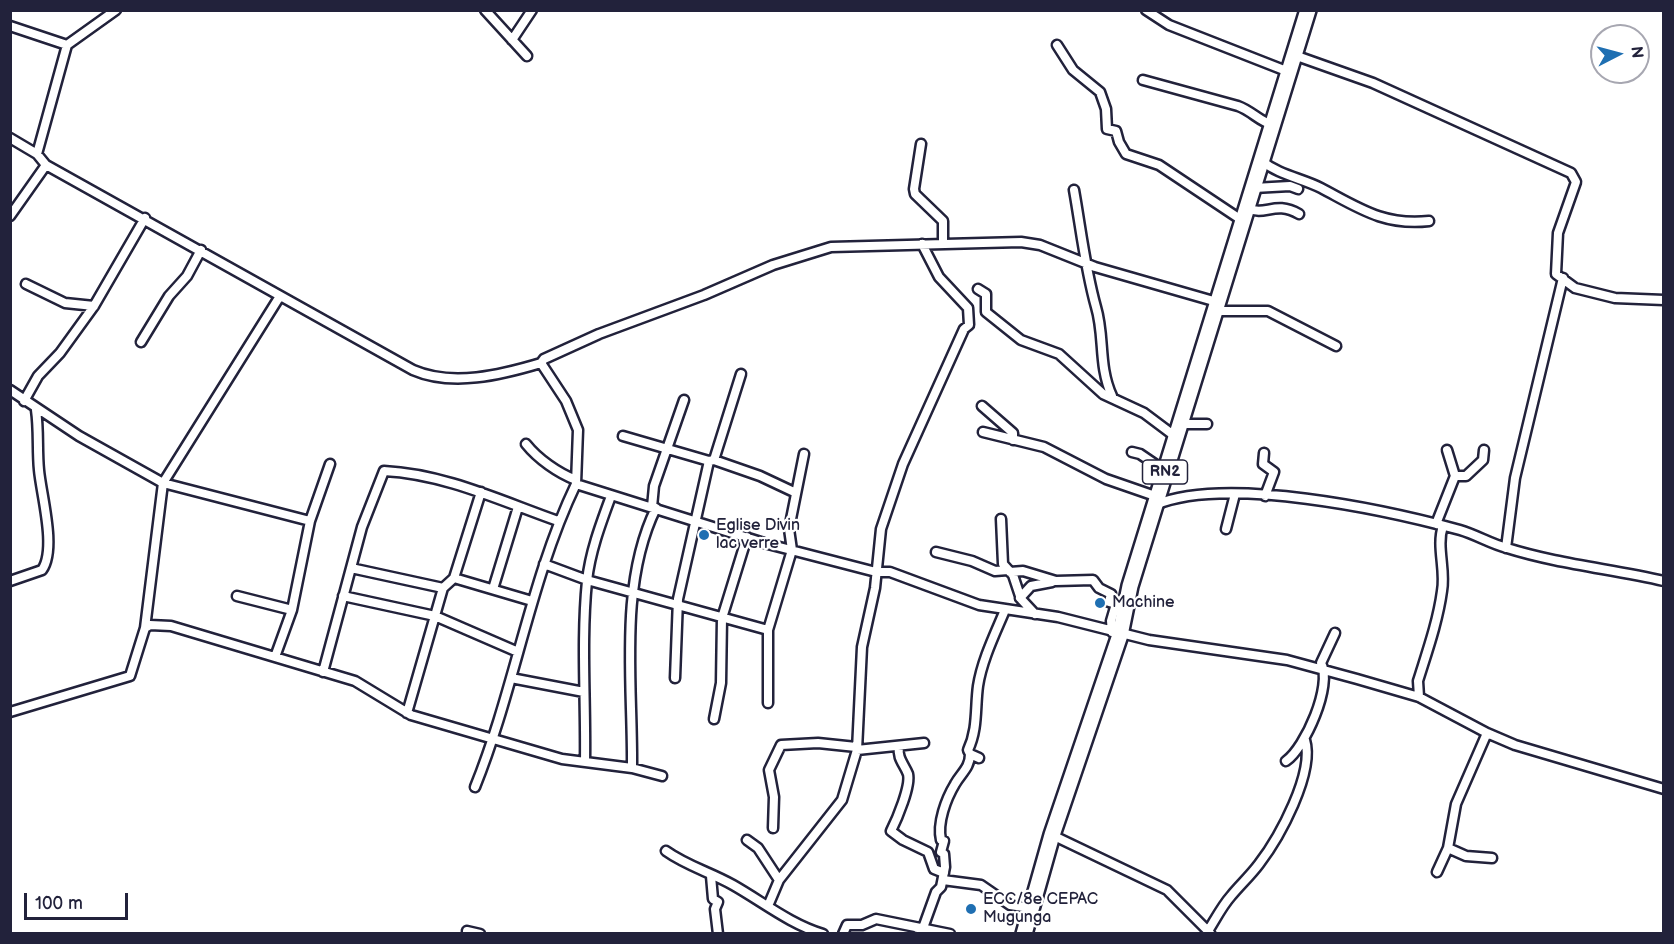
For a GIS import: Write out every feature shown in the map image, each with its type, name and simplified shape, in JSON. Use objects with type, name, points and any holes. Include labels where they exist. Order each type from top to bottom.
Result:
[{"type":"highway","name":"RN2","points":[[1024,933],[1052,835],[1308,10]]},
{"type":"street","points":[[37,154],[67,45],[116,10]]},
{"type":"street","points":[[485,10],[527,56]]},
{"type":"street","points":[[512,40],[532,10]]},
{"type":"street","points":[[1146,10],[1169,25],[1289,72]]},
{"type":"street","points":[[10,26],[67,45]]},
{"type":"street","points":[[1057,45],[1073,70],[1100,93],[1106,109],[1107,129],[1116,131],[1126,154],[1159,165],[1245,214],[1283,206],[1299,213]]},
{"type":"street","points":[[1294,55],[1373,83],[1571,173],[1576,182],[1558,232],[1556,274],[1575,288],[1615,298],[1664,300]]},
{"type":"street","points":[[1143,80],[1238,106],[1252,112],[1262,122],[1273,125]]},
{"type":"street","points":[[10,138],[37,154],[46,165],[146,218],[280,296],[423,374],[484,376],[504,374],[541,363],[544,359],[599,334],[808,253],[845,245],[1021,242],[1040,245],[1086,264],[1216,307],[1268,312],[1336,346]]},
{"type":"street","points":[[921,144],[915,195],[943,221],[943,244]]},
{"type":"street","points":[[1262,161],[1272,170],[1322,189],[1362,212],[1409,223],[1430,221]]},
{"type":"street","points":[[10,216],[46,165]]},
{"type":"street","points":[[1254,188],[1290,186],[1298,189]]},
{"type":"street","points":[[1074,190],[1088,282],[1097,307],[1101,338],[1100,358],[1112,396]]},
{"type":"street","points":[[24,401],[38,376],[60,353],[94,306],[146,218]]},
{"type":"street","points":[[768,906],[779,880],[842,800],[857,749],[862,647],[875,588],[881,529],[903,464],[970,319],[968,309],[939,278],[921,244]]},
{"type":"street","points":[[141,342],[169,296],[187,276],[201,250]]},
{"type":"street","points":[[1506,548],[1515,478],[1563,278]]},
{"type":"street","points":[[26,284],[64,303],[94,306]]},
{"type":"street","points":[[978,289],[986,294],[986,312],[1002,326],[1021,340],[1059,354],[1089,383],[1178,430],[1207,424]]},
{"type":"street","points":[[10,712],[130,676],[145,628],[163,483],[280,296]]},
{"type":"street","points":[[475,787],[494,740],[532,601],[558,521],[576,482],[578,430],[566,401],[541,363]]},
{"type":"street","points":[[675,678],[678,605],[694,521],[741,374]]},
{"type":"street","points":[[10,390],[36,410],[163,483],[310,521]]},
{"type":"street","points":[[632,768],[630,659],[634,592],[643,535],[654,508],[654,486],[684,400]]},
{"type":"street","points":[[982,406],[1013,433],[1012,440]]},
{"type":"street","points":[[10,581],[42,570],[47,557],[47,509],[39,474],[36,410]]},
{"type":"street","points":[[983,432],[1044,447],[1106,479],[1156,501],[1176,497],[1235,494],[1319,500],[1439,525],[1480,536],[1506,548],[1664,580]]},
{"type":"street","points":[[623,436],[712,460],[760,476],[794,492]]},
{"type":"street","points":[[526,444],[535,455],[562,474],[611,496],[792,550],[876,572],[890,572],[957,599],[1005,610],[1058,617],[1116,633],[1287,660],[1419,697],[1487,733],[1538,753],[1664,789]]},
{"type":"street","points":[[1419,697],[1418,681],[1442,592],[1444,569],[1439,525],[1455,476],[1447,450]]},
{"type":"street","points":[[1455,476],[1466,476],[1483,460],[1484,450]]},
{"type":"street","points":[[1132,452],[1140,454],[1165,471]]},
{"type":"street","points":[[1264,453],[1263,464],[1274,472],[1264,496]]},
{"type":"street","points":[[768,703],[768,630],[792,550],[789,529],[794,492],[804,454]]},
{"type":"street","points":[[275,657],[292,610],[310,521],[330,464]]},
{"type":"street","points":[[323,672],[362,527],[384,471],[402,472],[481,492],[558,521]]},
{"type":"street","points":[[407,713],[443,588],[454,578],[481,492]]},
{"type":"street","points":[[1226,529],[1235,494]]},
{"type":"street","points":[[585,762],[587,580],[598,531],[611,496]]},
{"type":"street","points":[[493,589],[518,507]]},
{"type":"street","points":[[1001,519],[1002,558],[1020,598],[1035,614]]},
{"type":"street","points":[[714,719],[721,683],[722,618],[747,537]]},
{"type":"street","points":[[936,552],[972,561],[995,571],[1023,571],[1055,581]]},
{"type":"street","points":[[544,564],[587,580],[768,630]]},
{"type":"street","points":[[351,568],[443,588]]},
{"type":"street","points":[[454,578],[532,601]]},
{"type":"street","points":[[1020,598],[1031,586],[1055,581],[1093,580],[1100,588],[1111,594],[1109,602],[1116,604],[1111,621],[1116,633]]},
{"type":"street","points":[[237,596],[292,610]]},
{"type":"street","points":[[343,596],[435,616],[518,652]]},
{"type":"street","points":[[920,931],[943,877],[944,854],[941,852],[944,841],[940,840],[939,827],[949,796],[974,756],[968,750],[975,736],[980,676],[1005,610]]},
{"type":"street","points":[[145,628],[150,625],[171,626],[355,681],[407,713],[494,740],[562,759],[632,768],[662,776]]},
{"type":"street","points":[[1286,761],[1294,755],[1305,740],[1318,705],[1325,671],[1323,658],[1335,633]]},
{"type":"street","points":[[511,678],[584,692]]},
{"type":"street","points":[[1437,872],[1448,848],[1456,804],[1487,733]]},
{"type":"street","points":[[1052,835],[1167,890],[1209,932],[1230,897],[1274,843],[1301,783],[1308,750],[1305,740]]},
{"type":"street","points":[[773,828],[774,797],[769,770],[781,745],[834,744],[857,749],[924,743]]},
{"type":"street","points":[[899,747],[898,753],[908,775],[908,784],[891,831],[903,840],[928,852],[934,869],[943,877],[981,885],[1010,906],[1030,908]]},
{"type":"street","points":[[747,840],[758,848],[779,880]]},
{"type":"street","points":[[1448,848],[1466,856],[1492,858]]},
{"type":"street","points":[[666,851],[684,864],[768,906],[801,927],[823,933]]},
{"type":"street","points":[[711,876],[713,899],[718,903],[716,909],[718,933]]},
{"type":"street","points":[[843,933],[847,925],[862,926],[876,919],[920,931],[950,933]]},
{"type":"street","points":[[467,931],[480,933]]},
{"type":"place","name":"Eglise Divin lac verre","points":[[704,535]]},
{"type":"place","name":"Machine","points":[[1100,603]]},
{"type":"place","name":"ECC/8e CEPAC Mugunga","points":[[971,909]]}]
